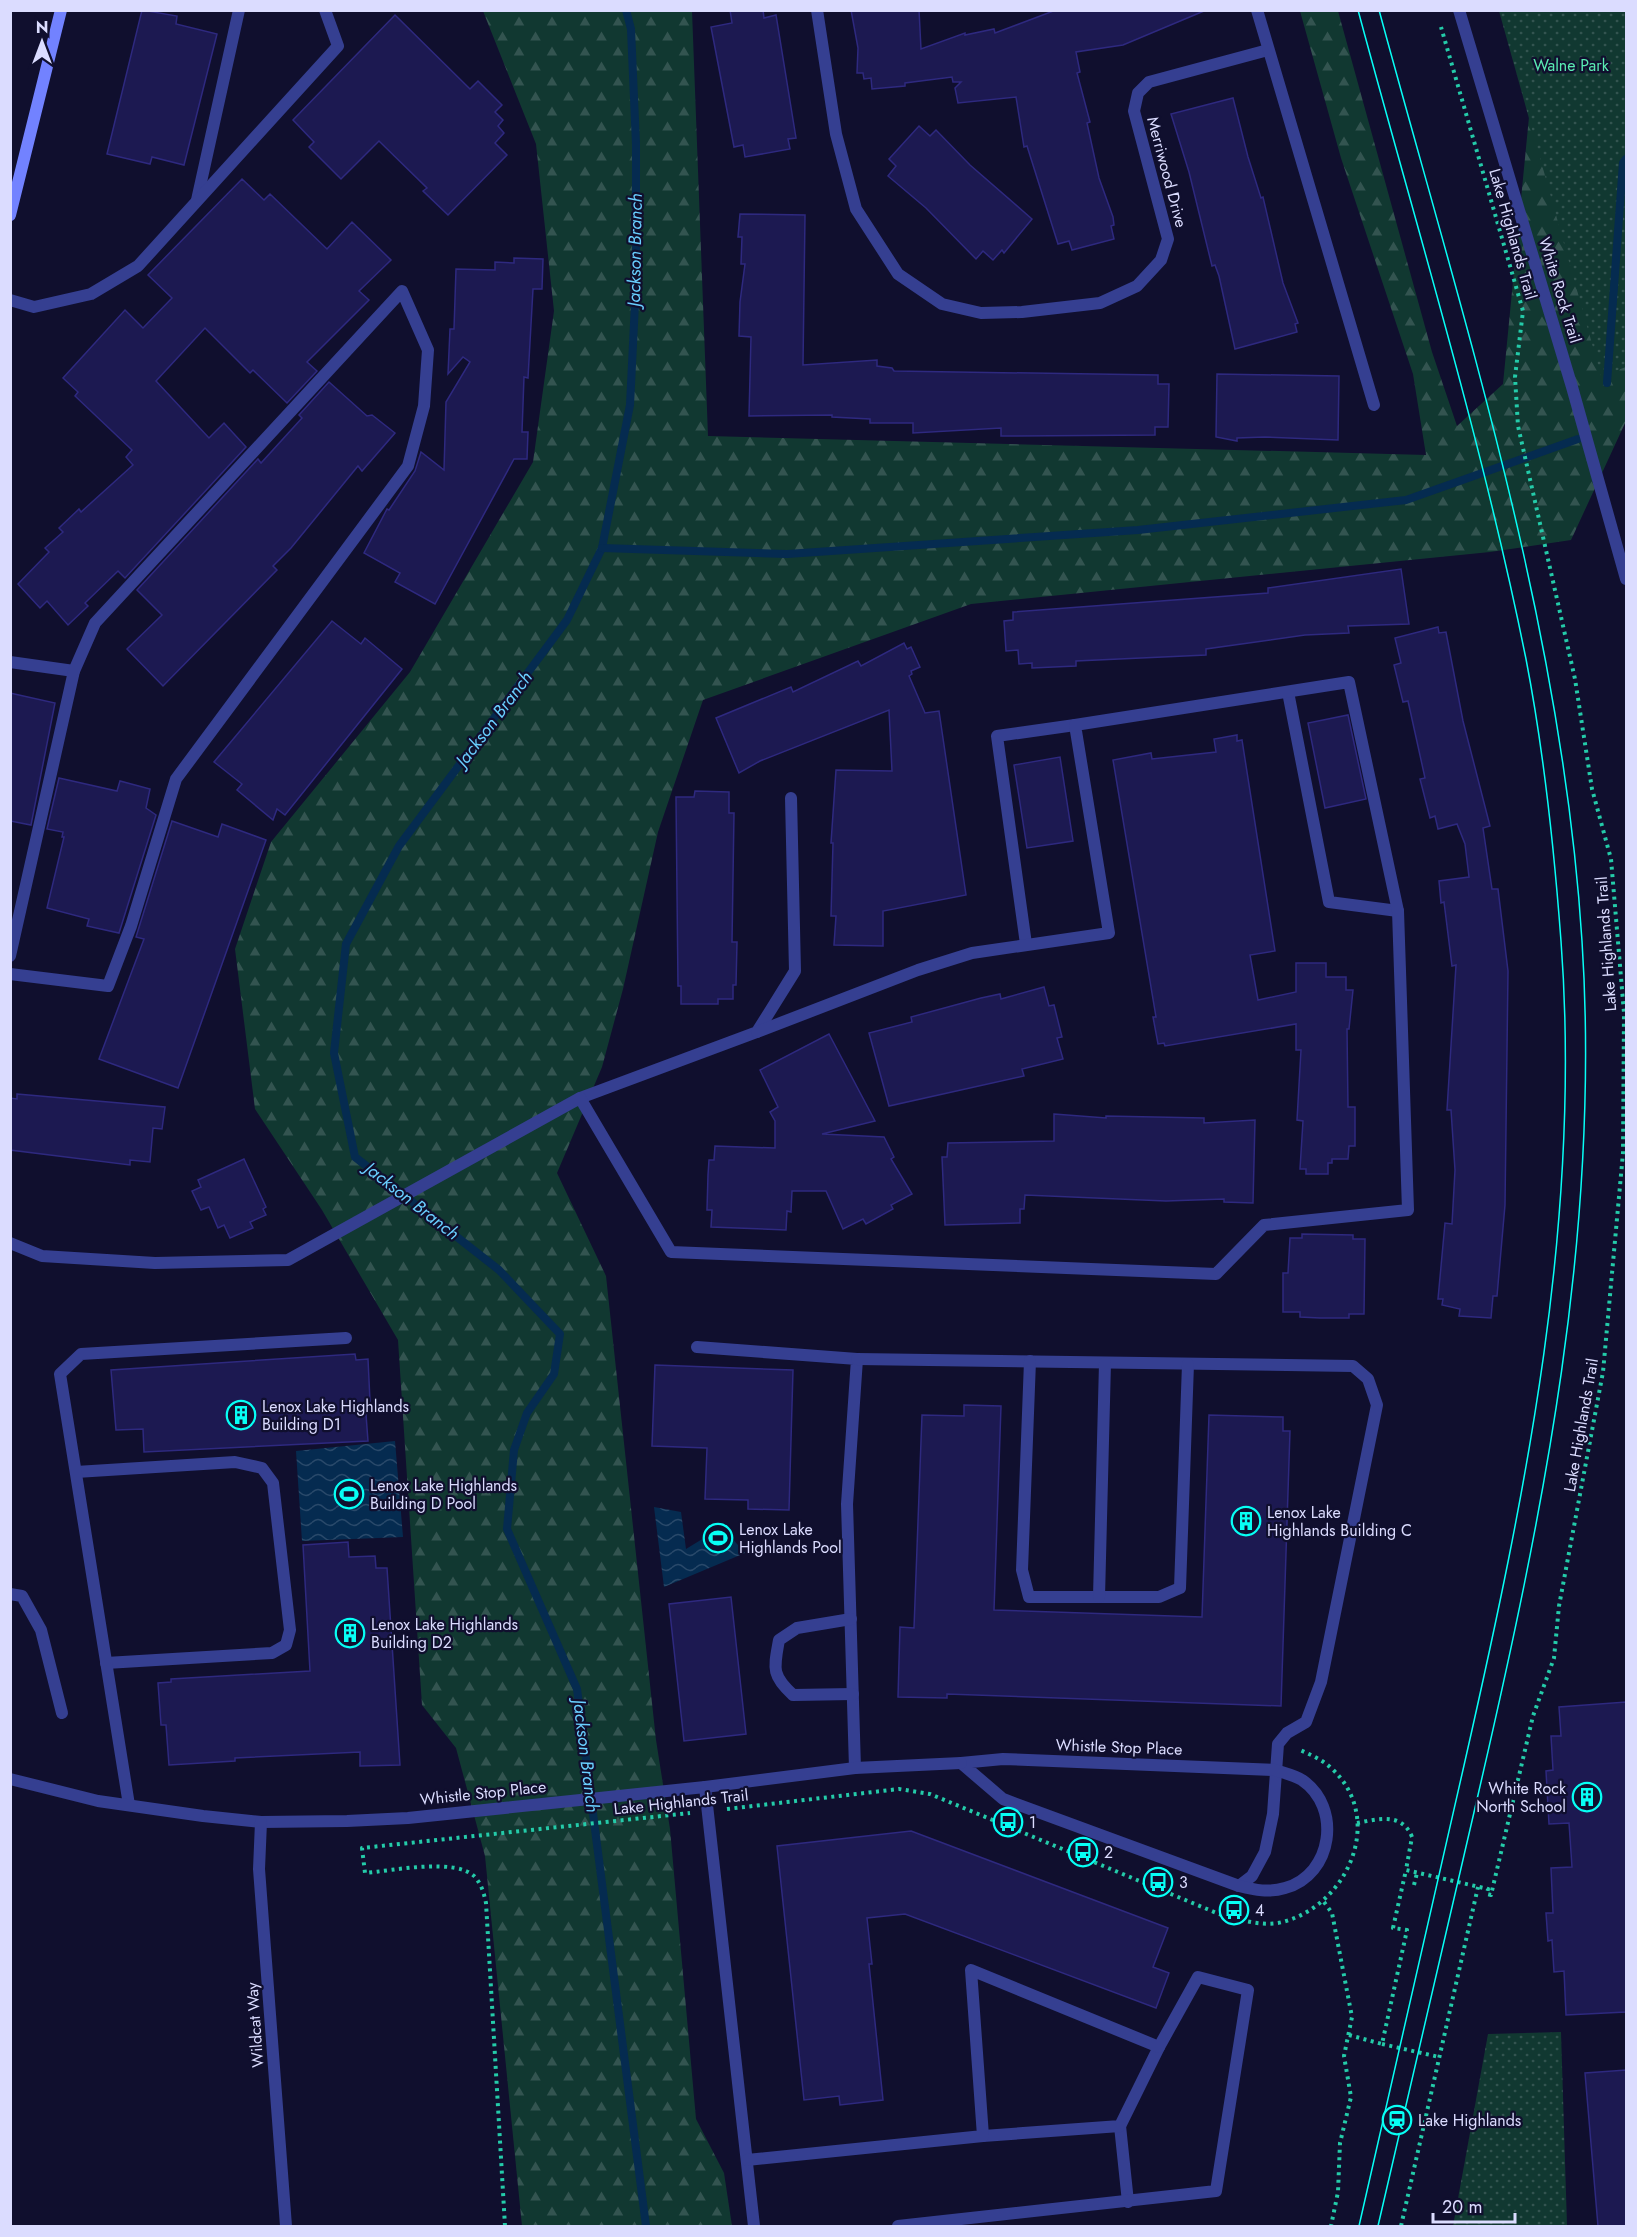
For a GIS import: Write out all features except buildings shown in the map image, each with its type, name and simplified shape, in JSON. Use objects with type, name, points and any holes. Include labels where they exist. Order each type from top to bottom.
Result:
[{"type":"main road","points":[[10,215],[61,10]]},
{"type":"street","points":[[196,202],[239,10]]},
{"type":"street","points":[[10,300],[34,307],[91,294],[138,266],[338,46],[325,10]]},
{"type":"street","name":"Merriwood Drive","points":[[817,10],[836,134],[856,209],[898,274],[942,304],[981,313],[1022,312],[1100,303],[1137,286],[1161,260],[1168,239],[1134,111],[1138,93],[1149,82],[1268,50]]},
{"type":"street","points":[[1257,10],[1374,405]]},
{"type":"street","name":"White Rock Trail","points":[[1459,10],[1572,387],[1626,579]]},
{"type":"street","points":[[10,956],[74,671],[95,623],[402,291],[428,350],[424,406],[408,466],[176,779],[131,926],[108,986],[10,974]]},
{"type":"street","points":[[10,662],[74,671]]},
{"type":"street","points":[[580,1098],[671,1252],[1216,1274],[1264,1226],[1408,1210],[1398,911],[1349,682],[997,736],[1026,944]]},
{"type":"street","points":[[1288,692],[1329,902],[1398,911]]},
{"type":"street","points":[[10,1243],[42,1256],[155,1263],[288,1260],[580,1098],[918,970],[972,954],[1109,933],[1075,725]]},
{"type":"street","points":[[757,1032],[795,971],[791,798]]},
{"type":"street","points":[[129,1805],[60,1374],[81,1354],[346,1338]]},
{"type":"street","points":[[697,1347],[857,1359],[1353,1366],[1368,1379],[1377,1405],[1322,1682],[1306,1722],[1287,1732],[1278,1744],[1273,1814],[1265,1852],[1252,1876],[1239,1886]]},
{"type":"street","points":[[855,1768],[847,1504],[857,1359]]},
{"type":"street","points":[[1030,1361],[1022,1570],[1029,1597],[1159,1597],[1180,1588],[1188,1364]]},
{"type":"street","points":[[1099,1597],[1105,1363]]},
{"type":"street","points":[[76,1472],[235,1462],[261,1468],[273,1483],[290,1630],[286,1645],[272,1653],[106,1662]]},
{"type":"street","points":[[10,1594],[22,1596],[41,1630],[62,1713]]},
{"type":"street","points":[[850,1619],[797,1628],[779,1640],[775,1664],[778,1682],[793,1695],[853,1694]]},
{"type":"street","name":"Whistle Stop Place","points":[[10,1779],[98,1801],[261,1822],[347,1821],[705,1787],[855,1768],[961,1764],[1003,1759],[1275,1770],[1300,1779],[1321,1801],[1327,1822],[1326,1845],[1312,1871],[1288,1888],[1258,1891],[1239,1886],[1003,1798],[961,1764]]},
{"type":"street","points":[[705,1787],[754,2226]]},
{"type":"street","name":"Wildcat Way","points":[[261,1822],[259,1869],[286,2226]]},
{"type":"street","points":[[983,2136],[971,1970],[1159,2047]]},
{"type":"street","points":[[898,2226],[1128,2202],[1216,2191],[1248,1989],[1198,1977],[1159,2047],[1120,2126],[1128,2202]]},
{"type":"street","points":[[747,2160],[983,2136],[1120,2126]]},
{"type":"path","name":"Lake Highlands Trail","points":[[1439,21],[1523,311],[1515,377],[1518,426],[1575,679],[1592,789],[1611,859],[1624,1013],[1623,1153],[1604,1372],[1559,1606],[1554,1658],[1533,1716],[1491,1895],[1487,1894],[1488,1889],[1478,1887]]},
{"type":"path","name":"Lake Highlands Trail","points":[[505,2226],[486,1903],[483,1889],[474,1876],[461,1869],[444,1866],[365,1873],[362,1848],[899,1789],[930,1794],[1219,1914],[1261,1924],[1278,1923],[1308,1913],[1324,1902],[1332,1913],[1342,1975],[1349,2000],[1352,2017],[1349,2036]]},
{"type":"path","points":[[1357,1823],[1394,1818],[1404,1823],[1412,1837],[1393,1928],[1407,1930],[1382,2044]]},
{"type":"path","points":[[1401,2226],[1478,1887],[1406,1870]]},
{"type":"path","points":[[1414,1885],[1417,1873]]},
{"type":"path","points":[[1331,2226],[1338,2192],[1340,2143],[1351,2097],[1344,2056],[1349,2036],[1439,2057]]},
{"type":"green space","points":[[483,11],[692,11],[708,436],[1426,455],[1413,374],[1341,158],[1300,11],[1338,11],[1432,352],[1457,426],[1503,384],[1529,117],[1626,11],[1626,421],[1571,540],[1490,552],[971,604],[703,700],[658,832],[623,989],[602,1067],[557,1173],[606,1276],[656,1740],[670,1829],[696,2119],[724,2173],[732,2226],[522,2226],[485,1856],[456,1748],[422,1705],[398,1340],[322,1210],[255,1109],[235,949],[271,842],[410,672],[533,462],[554,311],[536,144]]},
{"type":"green space","name":"Walne Park","points":[[1499,11],[1626,11],[1626,367],[1601,376]]},
{"type":"green space","points":[[1561,2032],[1567,2226],[1453,2226],[1488,2034]]},
{"type":"water","name":"Lenox Lake Highlands Building D Pool","points":[[395,1441],[403,1537],[302,1541],[296,1451]]},
{"type":"water","name":"Lenox Lake Highlands Pool","points":[[654,1507],[681,1512],[686,1549],[722,1527],[745,1553],[664,1587]]},
{"type":"waterway","name":"Jackson Branch","points":[[626,10],[631,29],[636,144],[636,283],[630,405],[602,548],[567,620],[399,846],[346,944],[334,1053],[355,1157],[499,1270],[560,1334],[554,1374],[527,1413],[514,1450],[507,1529],[577,1689],[646,2226]]},
{"type":"waterway","points":[[1607,383],[1623,163],[1626,159]]},
{"type":"waterway","points":[[602,548],[787,554],[1138,530],[1406,500],[1578,439]]},
{"type":"tram line","points":[[1358,10],[1469,414],[1509,577],[1526,659],[1552,835],[1561,941],[1565,1045],[1563,1149],[1556,1252],[1544,1354],[1528,1457],[1487,1660],[1359,2226]]},
{"type":"tram line","points":[[1378,2226],[1502,1690],[1544,1478],[1562,1371],[1575,1265],[1583,1157],[1586,1049],[1582,941],[1571,822],[1554,705],[1531,588],[1474,356],[1379,10]]},
{"type":"place","name":"Lenox Lake Highlands Building D1","points":[[241,1415]]},
{"type":"place","name":"Lenox Lake Highlands Building D Pool","points":[[349,1494]]},
{"type":"place","name":"Lenox Lake Highlands Building C","points":[[1246,1521]]},
{"type":"place","name":"Lenox Lake Highlands Pool","points":[[718,1538]]},
{"type":"place","name":"Lenox Lake Highlands Building D2","points":[[350,1633]]},
{"type":"place","name":"White Rock North School","points":[[1587,1797]]},
{"type":"place","name":"1","points":[[1008,1822]]},
{"type":"place","name":"2","points":[[1083,1852]]},
{"type":"place","name":"3","points":[[1158,1882]]},
{"type":"place","name":"4","points":[[1234,1910]]},
{"type":"place","name":"Lake Highlands","points":[[1397,2120]]}]
